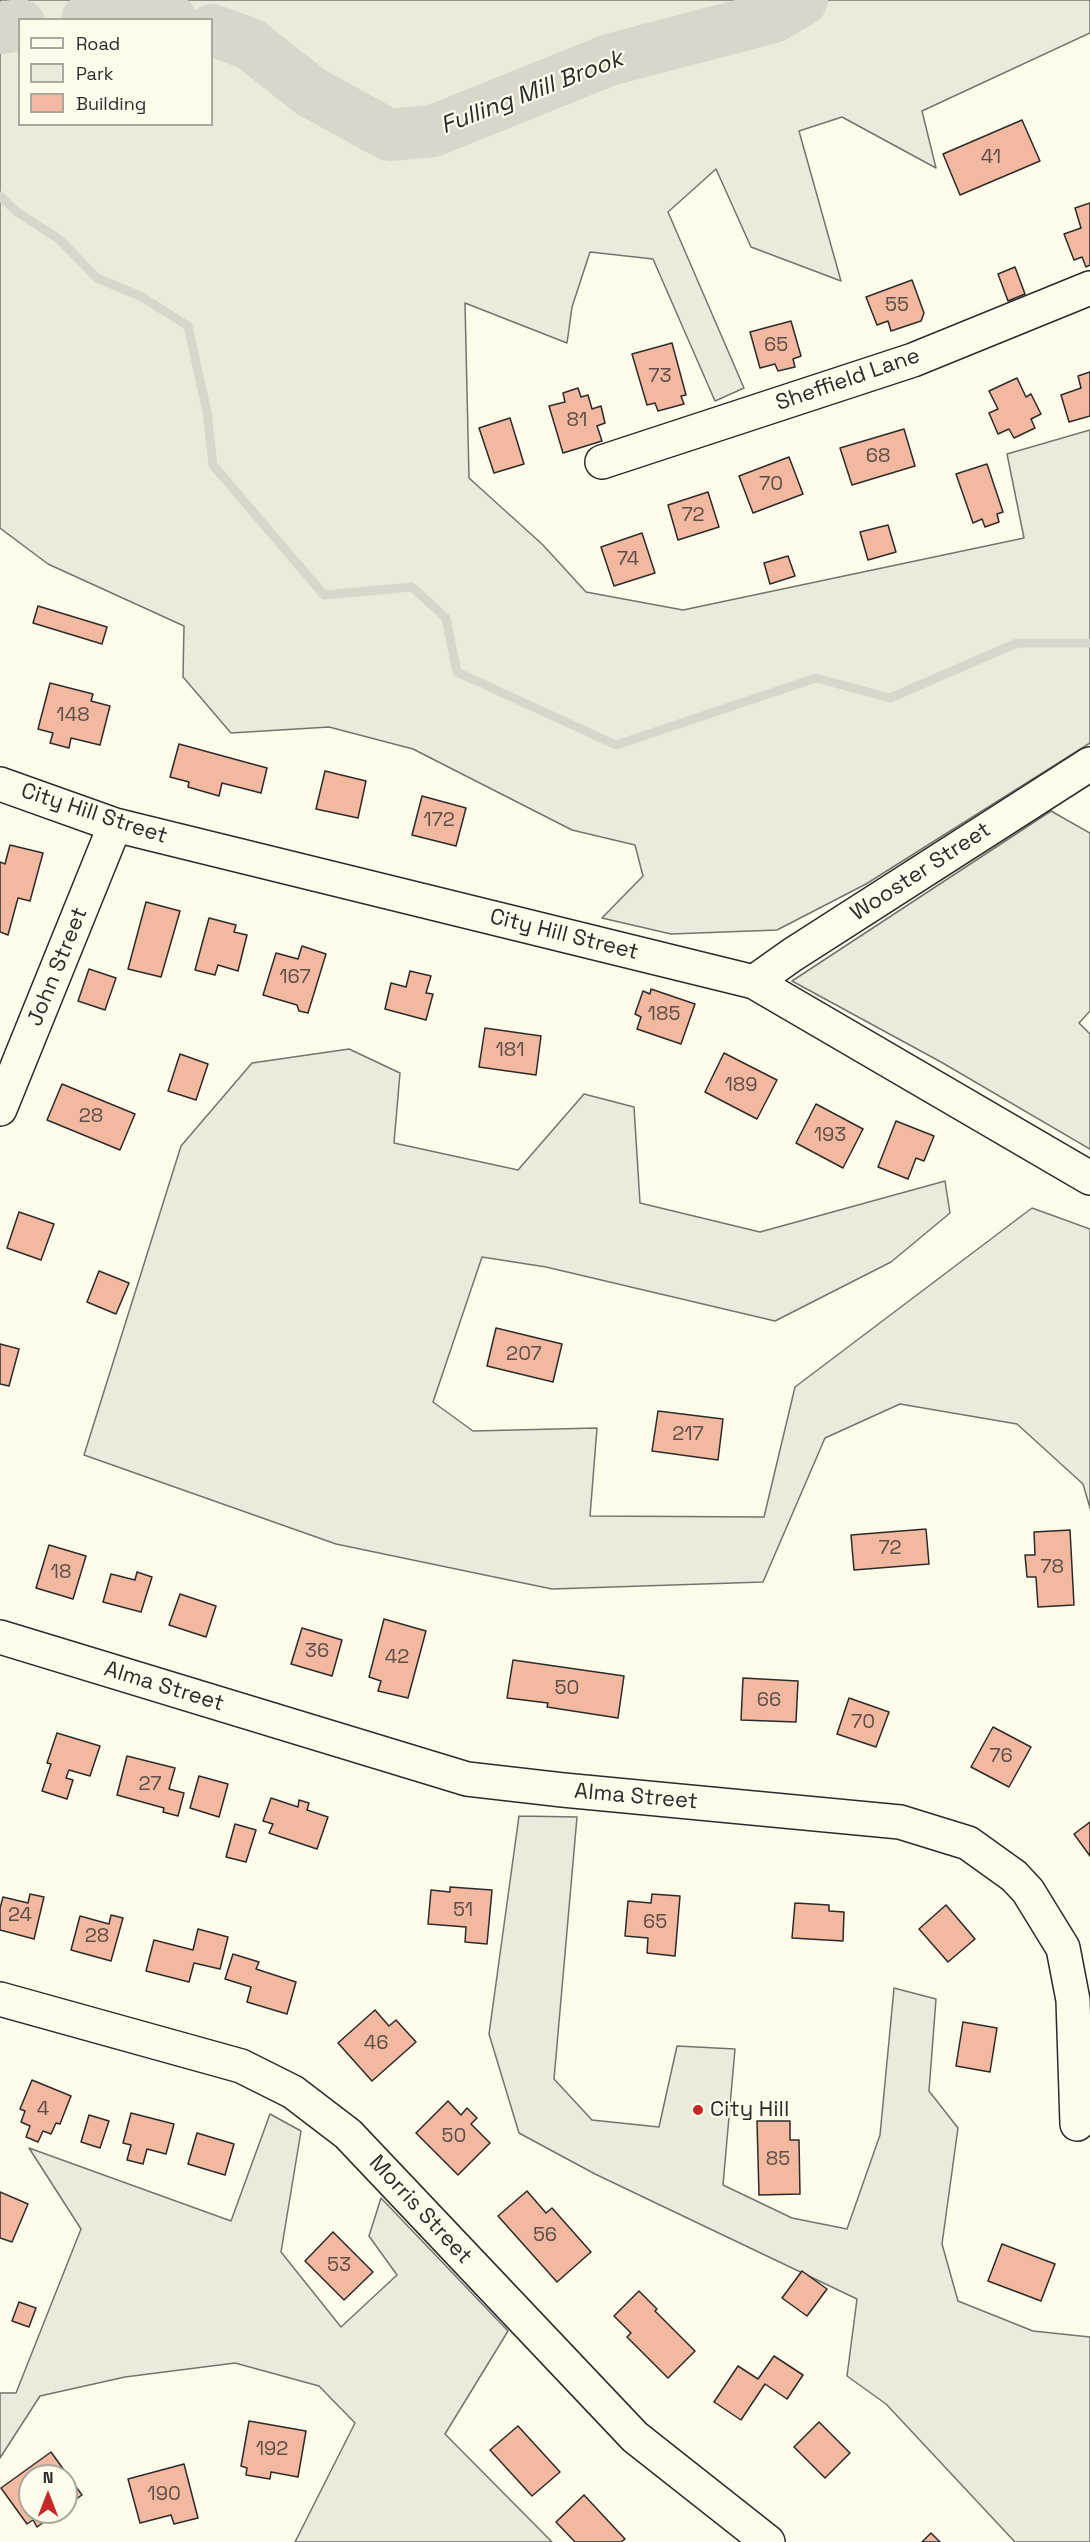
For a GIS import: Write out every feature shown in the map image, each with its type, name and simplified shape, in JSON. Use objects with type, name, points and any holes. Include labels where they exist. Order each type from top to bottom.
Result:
[{"type":"street","name":"Sheffield Lane","points":[[602,462],[913,360],[1090,288]]},
{"type":"street","name":"Wooster Street","points":[[754,982],[1090,764]]},
{"type":"street","name":"City Hill Street","points":[[0,784],[116,825],[754,982],[1090,1178]]},
{"type":"street","name":"John Street","points":[[0,1109],[116,825]]},
{"type":"street","name":"Alma Street","points":[[0,1637],[467,1779],[900,1822],[968,1843],[1014,1876],[1028,1891],[1063,1948],[1073,2000],[1077,2124]]},
{"type":"street","name":"Morris Street","points":[[0,1999],[241,2066],[293,2092],[348,2134],[635,2437],[768,2542]]},
{"type":"green space","points":[[0,0],[1090,0],[1090,33],[922,111],[936,168],[842,117],[799,131],[841,281],[751,247],[716,169],[668,212],[744,388],[715,401],[653,259],[590,252],[572,307],[567,343],[465,303],[469,478],[543,545],[586,592],[683,610],[1024,538],[1007,454],[1090,430],[1090,743],[866,884],[777,930],[671,934],[602,918],[643,876],[635,845],[572,830],[413,749],[329,727],[231,733],[183,677],[184,626],[48,564],[0,528]]},
{"type":"green space","points":[[1051,811],[1090,833],[1090,1011],[1079,1023],[1090,1034],[1090,1149],[941,1062],[792,981]]},
{"type":"green space","points":[[349,1049],[400,1073],[394,1143],[518,1170],[584,1094],[634,1107],[640,1203],[760,1232],[945,1181],[950,1213],[891,1262],[775,1321],[546,1267],[482,1257],[433,1402],[473,1431],[597,1428],[590,1516],[764,1517],[795,1387],[1032,1208],[1090,1229],[1090,1508],[1083,1484],[1017,1424],[900,1404],[825,1438],[763,1582],[552,1589],[336,1544],[84,1455],[181,1146],[252,1063]]},
{"type":"green space","points":[[519,1816],[577,1817],[554,2079],[592,2120],[659,2127],[677,2046],[735,2049],[723,2185],[792,2218],[847,2229],[880,2135],[894,1988],[936,1999],[929,2091],[958,2128],[942,2244],[958,2301],[1033,2331],[1090,2337],[1090,2542],[1015,2542],[886,2404],[847,2376],[857,2299],[595,2174],[519,2133],[489,2034]]},
{"type":"green space","points":[[270,2114],[301,2131],[281,2252],[341,2327],[397,2275],[369,2236],[381,2198],[508,2331],[445,2434],[552,2542],[295,2542],[355,2423],[319,2386],[235,2363],[125,2377],[40,2396],[0,2458],[0,2393],[16,2393],[81,2229],[29,2148],[231,2221]]},
{"type":"building","points":[[1022,120],[1040,161],[960,195],[943,154]]},
{"type":"building","points":[[1090,203],[1090,265],[1086,267],[1082,257],[1074,260],[1064,234],[1081,228],[1075,208]]},
{"type":"building","points":[[1015,267],[1025,294],[1008,301],[998,274]]},
{"type":"building","points":[[912,280],[924,313],[921,321],[891,331],[888,321],[877,325],[866,297]]},
{"type":"building","points":[[791,321],[801,356],[793,359],[795,367],[778,371],[775,364],[760,368],[750,332]]},
{"type":"building","points":[[672,343],[686,395],[681,396],[684,404],[658,411],[655,403],[647,405],[632,354]]},
{"type":"building","points":[[1090,372],[1090,416],[1069,422],[1061,395],[1081,388],[1078,376]]},
{"type":"building","points":[[1017,378],[1026,397],[1031,394],[1041,414],[1031,419],[1035,428],[1014,438],[1009,429],[998,434],[989,413],[998,409],[989,391]]},
{"type":"building","points":[[578,388],[581,397],[588,395],[592,409],[601,406],[605,423],[597,426],[602,441],[563,453],[549,406],[565,402],[563,393]]},
{"type":"building","points":[[510,418],[524,464],[494,473],[479,428]]},
{"type":"building","points":[[904,429],[915,466],[852,485],[840,448]]},
{"type":"building","points":[[789,457],[803,494],[753,513],[739,476]]},
{"type":"building","points":[[987,464],[1003,512],[997,514],[999,522],[985,527],[982,519],[973,523],[956,474]]},
{"type":"building","points":[[708,492],[719,527],[678,540],[668,505]]},
{"type":"building","points":[[888,525],[896,552],[868,560],[860,532]]},
{"type":"building","points":[[642,533],[655,573],[614,586],[601,547]]},
{"type":"building","points":[[788,556],[795,576],[770,584],[764,563]]},
{"type":"building","points":[[38,606],[107,627],[102,644],[33,623]]},
{"type":"building","points":[[50,683],[93,694],[91,701],[110,706],[100,745],[71,738],[69,748],[50,743],[53,733],[38,729]]},
{"type":"building","points":[[179,744],[267,768],[261,793],[222,783],[219,796],[188,787],[189,782],[170,777]]},
{"type":"building","points":[[325,771],[366,781],[358,818],[316,809]]},
{"type":"building","points":[[422,796],[466,808],[456,846],[412,835]]},
{"type":"building","points":[[10,845],[43,853],[30,901],[18,898],[8,935],[0,932],[0,862],[5,864]]},
{"type":"building","points":[[146,902],[180,911],[161,977],[128,969]]},
{"type":"building","points":[[209,918],[236,925],[234,932],[247,935],[238,971],[218,965],[215,975],[195,970]]},
{"type":"building","points":[[302,946],[326,954],[308,1013],[299,1011],[297,1005],[263,995],[276,953],[298,959]]},
{"type":"building","points":[[89,969],[116,978],[105,1010],[78,1001]]},
{"type":"building","points":[[410,971],[431,976],[426,993],[433,994],[426,1020],[385,1009],[391,983],[406,987]]},
{"type":"building","points":[[651,989],[695,1004],[681,1044],[637,1029],[641,1017],[635,1014],[643,991],[650,994]]},
{"type":"building","points":[[485,1028],[541,1036],[536,1075],[479,1067]]},
{"type":"building","points":[[724,1053],[777,1080],[757,1119],[705,1092]]},
{"type":"building","points":[[180,1054],[208,1064],[196,1100],[168,1091]]},
{"type":"building","points":[[62,1084],[135,1114],[120,1150],[47,1120]]},
{"type":"building","points":[[816,1104],[863,1129],[843,1168],[796,1143]]},
{"type":"building","points":[[896,1121],[934,1136],[924,1161],[916,1158],[908,1179],[878,1167]]},
{"type":"building","points":[[19,1212],[54,1224],[41,1260],[7,1248]]},
{"type":"building","points":[[99,1271],[129,1283],[116,1314],[87,1302]]},
{"type":"building","points":[[496,1328],[562,1344],[553,1382],[487,1366]]},
{"type":"building","points":[[0,1344],[19,1349],[9,1386],[0,1384]]},
{"type":"building","points":[[658,1411],[723,1419],[718,1460],[652,1451]]},
{"type":"building","points":[[926,1529],[929,1564],[854,1570],[851,1535]]},
{"type":"building","points":[[1070,1530],[1074,1605],[1038,1607],[1036,1577],[1027,1577],[1025,1555],[1035,1555],[1034,1532]]},
{"type":"building","points":[[49,1545],[86,1556],[73,1599],[36,1588]]},
{"type":"building","points":[[137,1572],[152,1577],[141,1612],[103,1602],[111,1574],[135,1580]]},
{"type":"building","points":[[180,1594],[216,1606],[206,1637],[169,1625]]},
{"type":"building","points":[[384,1619],[426,1631],[408,1698],[378,1691],[381,1681],[369,1677]]},
{"type":"building","points":[[302,1628],[342,1640],[332,1676],[291,1664]]},
{"type":"building","points":[[513,1660],[624,1676],[618,1718],[547,1707],[548,1703],[507,1698]]},
{"type":"building","points":[[743,1678],[798,1681],[796,1722],[741,1720]]},
{"type":"building","points":[[849,1698],[889,1712],[876,1747],[837,1734]]},
{"type":"building","points":[[993,1727],[1031,1747],[1009,1787],[971,1767]]},
{"type":"building","points":[[57,1733],[100,1746],[90,1776],[69,1770],[66,1778],[73,1780],[67,1799],[42,1791],[51,1764],[47,1763]]},
{"type":"building","points":[[127,1756],[175,1768],[169,1789],[184,1793],[178,1816],[163,1812],[164,1808],[117,1795]]},
{"type":"building","points":[[199,1776],[228,1784],[219,1817],[190,1808]]},
{"type":"building","points":[[271,1798],[298,1807],[299,1800],[309,1803],[307,1810],[328,1817],[317,1849],[269,1833],[273,1824],[263,1821]]},
{"type":"building","points":[[1090,1822],[1090,1856],[1074,1834]]},
{"type":"building","points":[[235,1824],[256,1830],[246,1862],[226,1857]]},
{"type":"building","points":[[450,1887],[492,1890],[487,1944],[465,1942],[466,1927],[428,1924],[431,1890],[450,1892]]},
{"type":"building","points":[[30,1894],[44,1897],[34,1939],[0,1930],[0,1908],[3,1897],[28,1903]]},
{"type":"building","points":[[652,1894],[680,1896],[675,1956],[647,1953],[648,1938],[625,1936],[628,1901],[651,1903]]},
{"type":"building","points":[[795,1903],[829,1905],[829,1911],[844,1912],[843,1941],[792,1938]]},
{"type":"building","points":[[946,1905],[975,1939],[948,1962],[919,1929]]},
{"type":"building","points":[[111,1915],[123,1918],[111,1961],[71,1950],[80,1916],[109,1924]]},
{"type":"building","points":[[198,1929],[228,1937],[220,1969],[194,1963],[189,1982],[146,1971],[154,1940],[193,1950]]},
{"type":"building","points":[[233,1954],[259,1962],[256,1969],[296,1982],[287,2014],[247,2002],[251,1987],[225,1979]]},
{"type":"building","points":[[375,2010],[389,2026],[396,2020],[416,2042],[372,2081],[338,2043]]},
{"type":"building","points":[[963,2022],[997,2028],[990,2072],[956,2066]]},
{"type":"building","points":[[32,2080],[71,2096],[60,2124],[56,2123],[51,2134],[43,2131],[38,2142],[26,2137],[30,2126],[21,2122],[25,2111],[20,2109]]},
{"type":"building","points":[[448,2101],[461,2115],[467,2108],[477,2118],[471,2124],[490,2143],[458,2175],[416,2133]]},
{"type":"building","points":[[131,2113],[174,2124],[166,2154],[147,2149],[143,2164],[127,2160],[131,2145],[123,2143]]},
{"type":"building","points":[[89,2115],[109,2121],[100,2148],[81,2142]]},
{"type":"building","points":[[757,2121],[790,2121],[790,2140],[799,2140],[800,2194],[759,2195]]},
{"type":"building","points":[[197,2133],[234,2144],[225,2175],[188,2164]]},
{"type":"building","points":[[527,2191],[546,2213],[552,2208],[591,2252],[557,2282],[498,2216]]},
{"type":"building","points":[[0,2192],[28,2204],[12,2242],[0,2238]]},
{"type":"building","points":[[333,2232],[373,2272],[344,2300],[305,2261]]},
{"type":"building","points":[[1002,2244],[1055,2264],[1041,2301],[988,2281]]},
{"type":"building","points":[[802,2271],[827,2289],[807,2316],[782,2298]]},
{"type":"building","points":[[639,2291],[657,2309],[655,2311],[695,2351],[668,2378],[627,2337],[631,2333],[614,2316]]},
{"type":"building","points":[[19,2302],[36,2308],[29,2327],[12,2321]]},
{"type":"building","points":[[774,2356],[803,2375],[787,2399],[765,2384],[741,2420],[714,2402],[738,2366],[758,2379]]},
{"type":"building","points":[[249,2421],[306,2431],[298,2477],[271,2472],[270,2479],[246,2475],[247,2468],[241,2466]]},
{"type":"building","points":[[819,2422],[850,2453],[825,2478],[794,2447]]},
{"type":"building","points":[[518,2426],[560,2472],[532,2496],[490,2450]]},
{"type":"building","points":[[51,2452],[60,2464],[34,2464]]},
{"type":"building","points":[[184,2464],[198,2518],[174,2524],[171,2515],[140,2523],[128,2479]]},
{"type":"building","points":[[18,2476],[18,2512],[1,2488]]},
{"type":"building","points":[[584,2495],[625,2539],[621,2542],[575,2542],[556,2522]]},
{"type":"building","points":[[931,2533],[940,2542],[922,2542]]},
{"type":"waterway","name":"Fulling Mill Brook","points":[[213,30],[250,44],[311,92],[389,135],[433,131],[609,60],[773,17],[802,0]]},
{"type":"waterway","name":"Fulling Mill Brook","points":[[105,18],[140,14],[161,18]]},
{"type":"waterway","name":"Fulling Mill Brook","points":[[0,28],[18,25]]},
{"type":"waterway","points":[[0,196],[17,212],[59,239],[97,278],[142,297],[188,326],[207,412],[213,465],[324,595],[412,587],[446,618],[457,672],[616,745],[816,678],[890,698],[1017,643],[1090,643]]},
{"type":"place","name":"City Hill","points":[[698,2110]]}]
